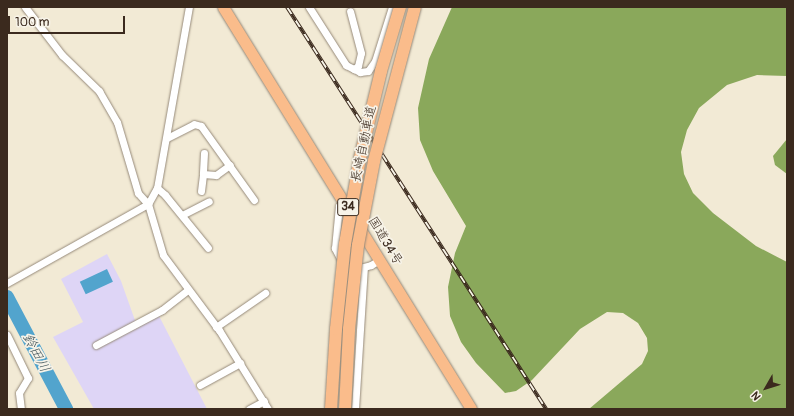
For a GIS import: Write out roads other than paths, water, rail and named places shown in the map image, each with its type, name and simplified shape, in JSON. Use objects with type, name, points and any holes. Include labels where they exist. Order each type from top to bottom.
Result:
[{"type":"highway","name":"国道34号","points":[[223,7],[345,202],[471,409]]},
{"type":"highway","name":"長崎自動車道","points":[[331,409],[336,329],[345,244],[360,158],[381,71],[400,7]]},
{"type":"highway","name":"長崎自動車道","points":[[345,409],[349,329],[360,238],[375,154],[415,7]]},
{"type":"street","points":[[25,7],[62,55],[102,97],[117,122],[138,193],[148,204],[163,255],[216,327],[268,409]]},
{"type":"street","points":[[7,283],[148,204],[157,188],[167,138],[188,7]]},
{"type":"street","points":[[309,7],[346,65],[360,72],[368,71],[375,61],[392,7]]},
{"type":"street","points":[[350,11],[361,53],[358,66],[354,69]]},
{"type":"street","points":[[167,138],[194,124],[201,126],[254,200]]},
{"type":"street","points":[[201,191],[204,153]]},
{"type":"street","points":[[203,174],[216,175],[230,165]]},
{"type":"street","points":[[157,188],[208,248]]},
{"type":"street","points":[[182,216],[209,201]]},
{"type":"street","points":[[345,202],[339,206],[336,254],[347,267],[364,267],[379,260]]},
{"type":"street","points":[[356,409],[364,267]]},
{"type":"street","points":[[96,345],[162,310],[188,290]]},
{"type":"street","points":[[216,327],[264,293]]},
{"type":"street","points":[[7,335],[28,378],[19,393],[21,409]]},
{"type":"street","points":[[200,385],[240,363]]},
{"type":"street","points":[[249,409],[264,401]]},
{"type":"water","points":[[107,269],[113,282],[86,294],[80,282]]},
{"type":"waterway","name":"鈴田川","points":[[7,297],[66,409]]},
{"type":"railway","points":[[287,7],[546,409]]}]
